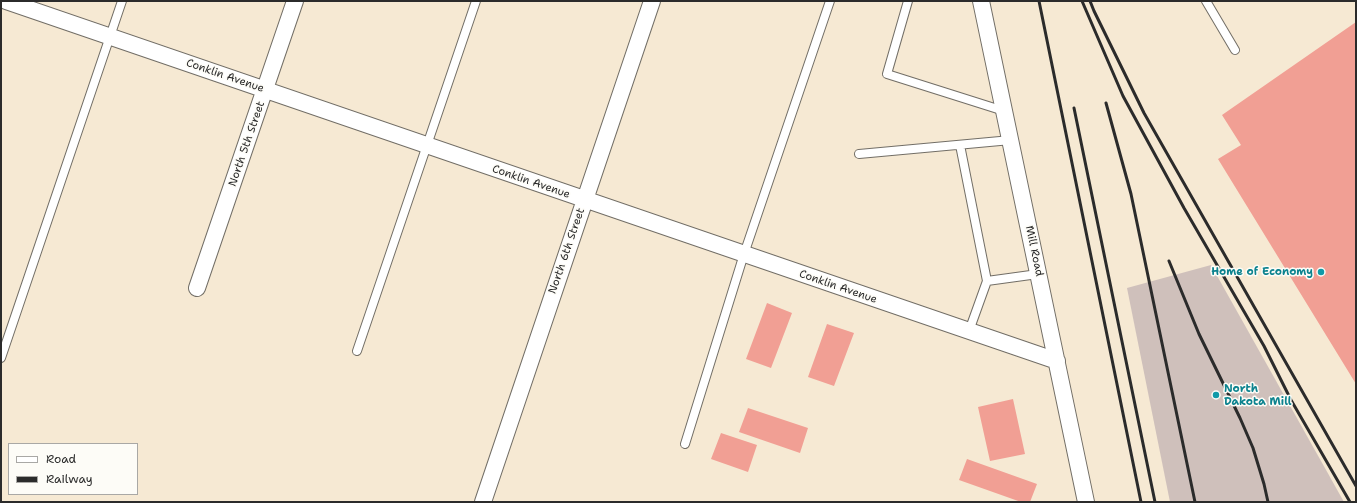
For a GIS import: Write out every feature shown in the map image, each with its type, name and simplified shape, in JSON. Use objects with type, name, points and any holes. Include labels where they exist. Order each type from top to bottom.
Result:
[{"type":"street","name":"Conklin Avenue","points":[[6,1],[1057,361]]},
{"type":"street","name":"North 5th Street","points":[[197,288],[295,1]]},
{"type":"street","name":"North 6th Street","points":[[483,502],[652,1]]},
{"type":"street","name":"Mill Road","points":[[981,1],[1086,502]]},
{"type":"lane","points":[[1,358],[122,1]]},
{"type":"lane","points":[[357,350],[476,1]]},
{"type":"lane","points":[[685,444],[744,254],[830,1]]},
{"type":"lane","points":[[908,1],[887,74],[1004,111]]},
{"type":"lane","points":[[1206,1],[1235,50]]},
{"type":"lane","points":[[859,154],[1011,140]]},
{"type":"lane","points":[[960,145],[987,281],[969,331]]},
{"type":"lane","points":[[987,281],[1038,274]]},
{"type":"shaded area","name":"North Dakota Mill","points":[[1211,265],[1344,502],[1170,502],[1127,288]]},
{"type":"building","name":"Home of Economy","points":[[1356,22],[1356,384],[1218,159],[1241,145],[1222,115]]},
{"type":"building","points":[[767,303],[792,313],[771,368],[746,359]]},
{"type":"building","points":[[827,324],[854,333],[834,386],[808,377]]},
{"type":"building","points":[[1013,399],[1025,454],[990,461],[978,407]]},
{"type":"building","points":[[748,408],[808,428],[800,453],[739,432]]},
{"type":"building","points":[[721,433],[757,445],[748,472],[711,459]]},
{"type":"building","points":[[967,459],[1037,484],[1030,502],[1021,502],[959,480]]},
{"type":"railway","points":[[1039,1],[1141,502]]},
{"type":"railway","points":[[1082,1],[1123,96],[1184,208],[1264,346],[1291,400],[1350,502]]},
{"type":"railway","points":[[1090,1],[1144,113],[1356,486]]},
{"type":"railway","points":[[1106,103],[1131,194],[1195,502]]},
{"type":"railway","points":[[1074,108],[1155,502]]},
{"type":"railway","points":[[1169,261],[1199,334],[1253,448],[1268,502]]},
{"type":"place","name":"Home of Economy","points":[[1321,272]]},
{"type":"place","name":"North Dakota Mill","points":[[1216,395]]}]
